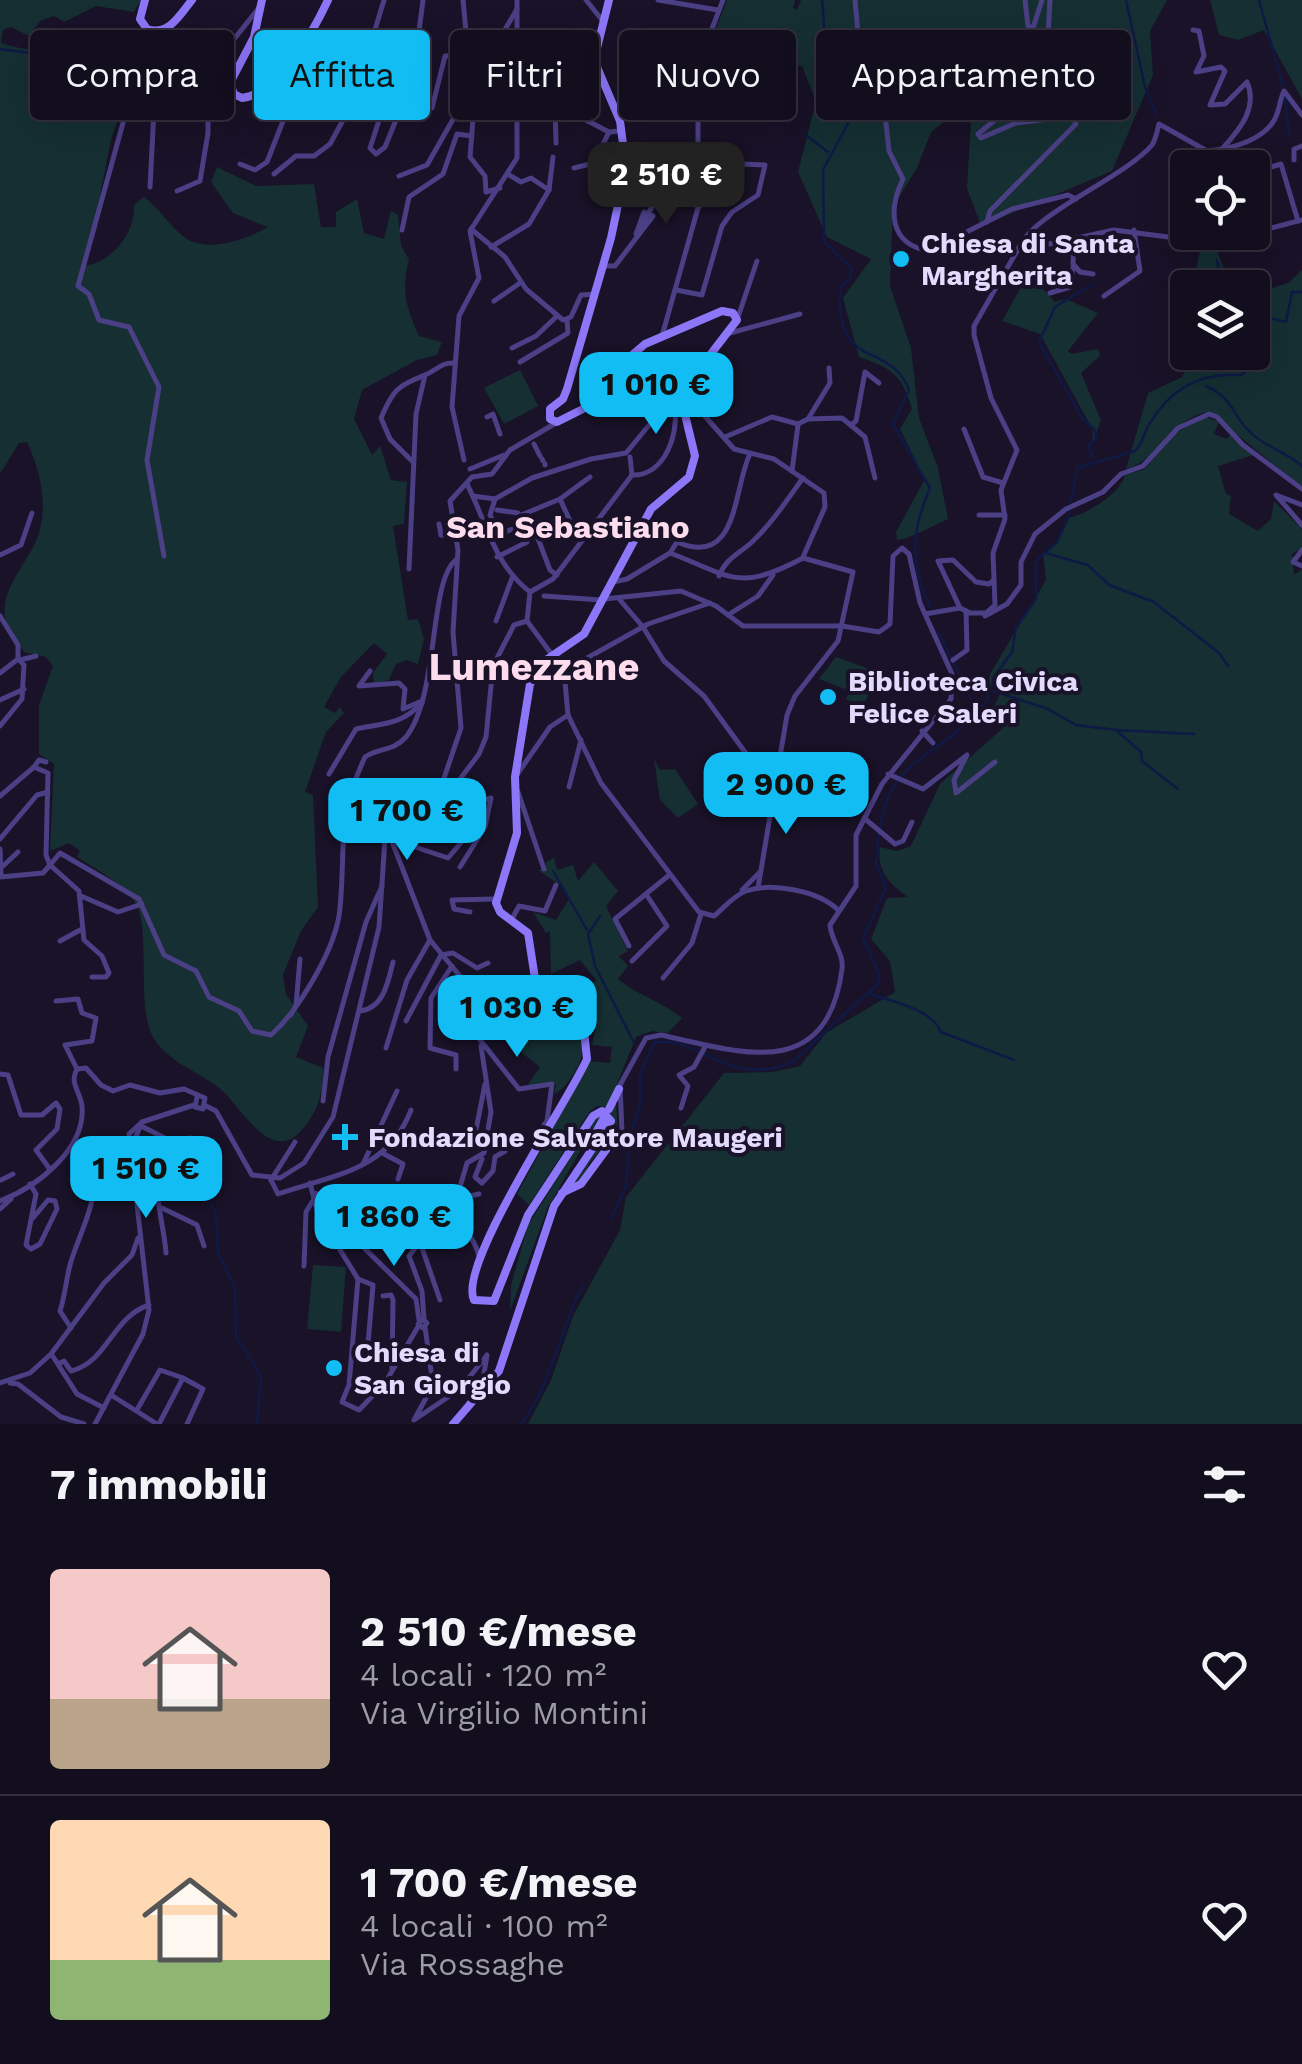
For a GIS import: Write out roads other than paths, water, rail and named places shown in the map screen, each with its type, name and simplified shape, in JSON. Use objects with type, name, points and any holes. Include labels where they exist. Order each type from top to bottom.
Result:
[{"type":"main road","points":[[145,0],[140,19],[149,30]]},
{"type":"main road","points":[[166,30],[192,0]]},
{"type":"main road","points":[[312,30],[328,0]]},
{"type":"main road","points":[[569,1184],[611,1125],[608,1113],[593,1116],[534,1203],[494,1300],[484,1304],[474,1300],[470,1292],[486,1240],[581,1072],[587,1047],[579,1024],[536,985],[528,933],[500,912],[496,899],[517,834],[516,776],[522,761],[530,684],[553,654],[584,634],[651,510],[681,486],[692,470],[694,447],[676,402],[737,320],[732,313],[722,311],[666,334],[624,362],[593,404],[558,422],[550,419],[549,412],[565,395],[603,266],[626,167],[622,130],[596,68],[608,0]]},
{"type":"main road","points":[[256,30],[262,4]]},
{"type":"main road","points":[[254,37],[232,77],[234,94],[242,98],[254,94]]},
{"type":"main road","points":[[453,1424],[495,1378],[504,1361],[569,1184],[619,1089]]},
{"type":"main road","points":[[569,1184],[606,1150]]},
{"type":"street","points":[[274,174],[296,156],[314,156],[330,144],[360,86],[384,0]]},
{"type":"street","points":[[420,30],[423,0]]},
{"type":"street","points":[[462,0],[465,30]]},
{"type":"street","points":[[517,0],[517,30]]},
{"type":"street","points":[[586,0],[602,20]]},
{"type":"street","points":[[658,0],[718,10]]},
{"type":"street","points":[[666,334],[666,314],[698,206],[696,75],[723,0]]},
{"type":"street","points":[[855,0],[859,45],[883,96],[890,151],[903,180],[892,206],[899,236],[929,251],[1022,205],[1068,195],[1076,199]]},
{"type":"street","points":[[1025,0],[1030,28],[1036,22],[1042,0]]},
{"type":"street","points":[[987,222],[990,211],[1076,124],[1072,116],[1016,123],[981,138],[978,134],[1035,87],[1046,69],[1050,0]]},
{"type":"street","points":[[234,40],[262,4]]},
{"type":"street","points":[[508,30],[517,9]]},
{"type":"street","points":[[1194,30],[1199,30],[1204,48],[1196,72],[1221,68],[1224,71],[1210,105],[1225,104],[1247,82],[1250,86],[1250,106],[1240,130],[1224,148]]},
{"type":"street","points":[[432,108],[445,56],[450,56]]},
{"type":"street","points":[[925,614],[992,610],[994,542],[1005,515],[1002,482],[1017,450],[992,398],[974,335],[1017,251],[1033,230],[1153,144],[1159,124],[1207,151],[1224,148],[1270,127],[1284,91],[1302,116]]},
{"type":"street","points":[[124,120],[78,286],[89,294],[99,320],[129,327],[159,387],[147,460],[164,556]]},
{"type":"street","points":[[150,188],[154,120]]},
{"type":"street","points":[[177,191],[200,181],[206,120]]},
{"type":"street","points":[[240,164],[255,170],[267,162],[284,120]]},
{"type":"street","points":[[379,120],[370,148],[376,154],[385,147],[396,120]]},
{"type":"street","points":[[398,176],[427,165],[454,120]]},
{"type":"street","points":[[473,120],[471,162],[485,176],[486,192],[500,188]]},
{"type":"street","points":[[471,473],[464,462],[452,407],[459,316],[479,278],[469,238],[471,229],[508,175],[520,146],[519,120]]},
{"type":"street","points":[[555,120],[556,144]]},
{"type":"street","points":[[583,120],[609,132],[622,130]]},
{"type":"street","points":[[574,168],[594,163],[609,132]]},
{"type":"street","points":[[402,230],[409,196],[443,174],[457,134],[472,136]]},
{"type":"street","points":[[625,144],[666,158],[698,206]]},
{"type":"street","points":[[1294,160],[1294,150],[1302,146]]},
{"type":"street","points":[[491,246],[501,237],[525,228],[549,190],[554,157]]},
{"type":"street","points":[[674,290],[702,294],[722,226],[732,212],[758,196],[765,165],[743,164],[698,206]]},
{"type":"street","points":[[1017,251],[1074,242],[1114,230],[1215,243],[1300,220],[1281,164],[1270,167]]},
{"type":"street","points":[[508,175],[521,182],[530,178],[549,190]]},
{"type":"street","points":[[603,266],[615,266],[653,216],[650,210]]},
{"type":"street","points":[[471,229],[511,264],[521,282],[566,320]]},
{"type":"street","points":[[1104,296],[1140,271],[1134,230]]},
{"type":"street","points":[[1050,293],[1070,287],[1074,242]]},
{"type":"street","points":[[737,320],[757,260]]},
{"type":"street","points":[[1073,264],[1080,272],[1093,274]]},
{"type":"street","points":[[494,301],[521,282]]},
{"type":"street","points":[[520,362],[568,333],[566,320],[581,295],[594,294]]},
{"type":"street","points":[[730,333],[800,314]]},
{"type":"street","points":[[512,348],[536,336],[557,316]]},
{"type":"street","points":[[414,462],[390,439],[381,418],[390,397],[405,380],[425,375],[445,362],[455,363]]},
{"type":"street","points":[[725,437],[772,417],[798,424],[808,418],[830,384],[829,368]]},
{"type":"street","points":[[852,424],[856,421],[865,372],[880,383]]},
{"type":"street","points":[[409,569],[415,516],[416,414],[425,375]]},
{"type":"street","points":[[593,404],[618,385],[630,390],[654,419]]},
{"type":"street","points":[[528,621],[536,593],[557,574],[632,475],[651,469],[672,444],[677,432],[676,402]]},
{"type":"street","points":[[473,496],[495,499],[546,464],[626,453],[654,419],[676,402],[692,402],[734,449],[767,457],[822,490],[826,502],[803,558],[774,574],[733,580],[670,553]]},
{"type":"street","points":[[487,416],[493,414],[508,452]]},
{"type":"street","points":[[965,610],[988,616],[1008,604],[1021,585],[1022,558],[1035,534],[1068,508],[1103,492],[1121,474],[1144,466],[1169,434],[1208,414],[1302,489]]},
{"type":"street","points":[[808,418],[842,418],[852,424],[868,444],[875,478]]},
{"type":"street","points":[[439,524],[445,537],[452,498],[467,484],[471,473],[558,422]]},
{"type":"street","points":[[792,471],[798,424]]},
{"type":"street","points":[[964,429],[979,472],[1002,482]]},
{"type":"street","points":[[532,440],[546,464]]},
{"type":"street","points":[[471,473],[492,474],[508,452]]},
{"type":"street","points":[[613,582],[627,579],[670,553],[677,542],[696,547],[723,537],[733,520],[740,475],[750,454]]},
{"type":"street","points":[[630,457],[632,475]]},
{"type":"street","points":[[494,510],[519,516],[560,499],[590,478]]},
{"type":"street","points":[[719,576],[727,560],[750,544],[803,478]]},
{"type":"street","points":[[467,484],[497,557],[512,578],[536,593],[620,600],[670,590],[710,603],[743,626],[842,626],[872,632],[889,626],[893,556],[902,548],[909,554],[925,614],[953,684],[948,706],[889,775],[856,835],[858,873],[852,894],[830,925],[842,958],[837,986],[820,1024],[800,1046],[764,1055],[705,1048],[661,1035],[646,1038],[619,1089],[622,1132],[606,1150]]},
{"type":"street","points":[[1302,505],[1276,495],[1302,525]]},
{"type":"street","points":[[490,536],[497,530],[495,499]]},
{"type":"street","points":[[557,574],[550,570],[537,536],[570,522],[560,499]]},
{"type":"street","points":[[0,556],[21,545],[32,513]]},
{"type":"street","points":[[978,515],[1005,515]]},
{"type":"street","points":[[504,532],[522,528],[519,516]]},
{"type":"street","points":[[423,817],[442,784],[462,728],[453,632],[457,559],[450,518]]},
{"type":"street","points":[[497,557],[528,542]]},
{"type":"street","points":[[1302,550],[1293,562],[1302,566]]},
{"type":"street","points":[[758,888],[786,715],[795,696],[833,649],[853,572],[803,558]]},
{"type":"street","points":[[0,849],[0,876],[43,872],[60,853],[144,904],[164,955],[196,971],[208,997],[240,1011],[259,1035],[272,1035],[291,1015],[322,961],[338,918],[341,824],[359,770],[369,753],[395,746],[404,739],[424,700],[441,588],[451,563],[457,559]]},
{"type":"street","points":[[953,660],[968,650],[965,610],[938,561],[953,560],[976,582],[990,584],[994,580]]},
{"type":"street","points":[[728,615],[758,596],[774,574]]},
{"type":"street","points":[[496,621],[512,578]]},
{"type":"street","points":[[620,600],[643,626],[664,661],[704,696],[775,796]]},
{"type":"street","points":[[564,671],[643,626],[710,603]]},
{"type":"street","points":[[0,726],[17,708],[24,688],[18,646],[1,619]]},
{"type":"street","points":[[271,1180],[304,1163],[333,1117],[378,926],[385,838],[423,817],[479,754],[486,737],[494,666],[514,625],[528,621]]},
{"type":"street","points":[[528,621],[564,671],[568,715],[601,784],[701,914],[714,916],[761,871]]},
{"type":"street","points":[[0,673],[19,659],[36,656]]},
{"type":"street","points":[[370,671],[359,686],[402,684],[404,709],[424,700]]},
{"type":"street","points":[[0,700],[24,688]]},
{"type":"street","points":[[329,774],[356,730],[409,718],[424,700]]},
{"type":"street","points":[[522,761],[550,728],[568,715]]},
{"type":"street","points":[[922,732],[933,743]]},
{"type":"street","points":[[569,787],[581,740]]},
{"type":"street","points":[[889,775],[923,789],[967,754],[954,780],[956,793],[994,762]]},
{"type":"street","points":[[0,796],[39,760],[46,762]]},
{"type":"street","points":[[34,766],[48,773],[46,855],[50,865],[81,896],[118,912],[144,904]]},
{"type":"street","points":[[516,790],[544,869]]},
{"type":"street","points":[[0,838],[37,795],[48,792]]},
{"type":"street","points":[[406,824],[409,845],[450,857],[484,800],[491,798],[485,827],[460,867]]},
{"type":"street","points":[[864,818],[899,844],[912,822]]},
{"type":"street","points":[[406,824],[393,838],[394,847],[430,940],[465,984],[470,1020],[481,1043],[519,1089],[552,1084],[546,1121],[534,1139],[536,1150]]},
{"type":"street","points":[[3,866],[18,852]]},
{"type":"street","points":[[761,871],[767,885],[777,890]]},
{"type":"street","points":[[629,946],[616,919],[648,897],[668,876]]},
{"type":"street","points":[[512,920],[518,906],[547,910],[556,885]]},
{"type":"street","points":[[323,1100],[333,1041],[366,922],[382,886]]},
{"type":"street","points":[[739,894],[758,888],[817,894],[838,910]]},
{"type":"street","points":[[81,896],[84,940],[102,956],[109,973],[106,978],[92,977]]},
{"type":"street","points":[[632,961],[667,926],[648,897]]},
{"type":"street","points":[[470,912],[454,910],[452,900],[496,899]]},
{"type":"street","points":[[663,978],[692,943],[701,914]]},
{"type":"street","points":[[60,941],[82,929]]},
{"type":"street","points":[[386,1048],[407,980],[430,940]]},
{"type":"street","points":[[441,955],[453,953],[477,968],[488,962]]},
{"type":"street","points":[[406,1021],[441,955]]},
{"type":"street","points":[[291,1015],[296,1005],[300,959]]},
{"type":"street","points":[[360,1011],[371,1009],[381,998],[393,962]]},
{"type":"street","points":[[452,966],[431,998],[430,1048],[456,1055],[456,1069]]},
{"type":"street","points":[[0,1209],[76,1142],[82,1106],[74,1082],[77,1069],[65,1046],[92,1041],[96,1018],[82,1013],[78,999],[56,1001]]},
{"type":"street","points":[[481,1043],[492,1112],[475,1177],[482,1184],[493,1171],[496,1157],[505,1151]]},
{"type":"street","points":[[680,1108],[688,1086],[679,1075],[700,1058],[705,1048]]},
{"type":"street","points":[[77,1069],[86,1068],[100,1085],[113,1091],[130,1086],[160,1093],[184,1090],[199,1110],[206,1106],[216,1111],[245,1169],[271,1180],[278,1194],[363,1167],[384,1154],[402,1136],[412,1110]]},
{"type":"street","points":[[0,1074],[8,1075],[21,1115],[42,1115],[56,1103],[60,1109],[57,1129],[36,1150],[49,1168]]},
{"type":"street","points":[[475,1135],[488,1082]]},
{"type":"street","points":[[363,1167],[398,1090]]},
{"type":"street","points":[[95,1424],[143,1334],[149,1305],[128,1138],[142,1125],[195,1101]]},
{"type":"street","points":[[142,1125],[172,1141],[192,1177]]},
{"type":"street","points":[[142,1125],[135,1139],[161,1155],[153,1171],[162,1208],[166,1253]]},
{"type":"street","points":[[172,1141],[190,1138],[214,1172]]},
{"type":"street","points":[[71,1328],[60,1311],[70,1264],[88,1222],[93,1178],[89,1154],[76,1142]]},
{"type":"street","points":[[271,1180],[296,1142]]},
{"type":"street","points":[[384,1154],[402,1164],[398,1179]]},
{"type":"street","points":[[479,1194],[465,1198],[460,1178],[467,1163],[483,1156]]},
{"type":"street","points":[[0,1179],[13,1174]]},
{"type":"street","points":[[30,1184],[36,1194],[26,1245],[31,1249],[40,1244],[58,1209],[55,1201],[48,1200],[33,1218]]},
{"type":"street","points":[[310,1184],[358,1279],[349,1385],[342,1402],[352,1410],[362,1409],[422,1323],[422,1291],[409,1256],[420,1242],[448,1222],[471,1237],[486,1240]]},
{"type":"street","points":[[0,1201],[17,1194]]},
{"type":"street","points":[[313,1196],[322,1195],[354,1238],[416,1299],[434,1374],[430,1395],[414,1420],[460,1389],[487,1355],[489,1362],[482,1386],[464,1410]]},
{"type":"street","points":[[304,1266],[306,1212],[313,1196]]},
{"type":"street","points":[[162,1208],[198,1225],[204,1235],[204,1246]]},
{"type":"street","points":[[6,1383],[36,1370],[51,1354],[104,1283],[132,1255],[139,1235]]},
{"type":"street","points":[[471,1237],[479,1256]]},
{"type":"street","points":[[420,1242],[440,1300]]},
{"type":"street","points":[[132,1255],[142,1256]]},
{"type":"street","points":[[358,1279],[373,1286],[368,1344]]},
{"type":"street","points":[[383,1296],[394,1300],[392,1369]]},
{"type":"street","points":[[60,1362],[64,1361],[70,1371],[93,1362],[124,1319],[149,1305]]},
{"type":"street","points":[[51,1354],[60,1362],[77,1394],[104,1408]]},
{"type":"street","points":[[138,1408],[160,1370],[204,1389],[187,1424]]},
{"type":"street","points":[[111,1395],[138,1408],[158,1424],[183,1378]]},
{"type":"street","points":[[6,1383],[18,1384],[61,1416],[84,1424]]},
{"type":"waterway","points":[[822,0],[827,59],[822,73],[854,112],[823,170],[824,242],[852,269],[850,279],[841,286],[845,332],[864,352],[889,364],[909,390],[893,424],[930,488],[919,519],[915,547],[918,575],[930,607]]},
{"type":"waterway","points":[[1126,0],[1145,87],[1157,115]]},
{"type":"waterway","points":[[1259,0],[1283,86]]},
{"type":"waterway","points":[[0,49],[30,53]]},
{"type":"waterway","points":[[1285,98],[1289,135]]},
{"type":"waterway","points":[[806,135],[828,152]]},
{"type":"waterway","points":[[1217,260],[1219,270]]},
{"type":"waterway","points":[[1092,284],[1055,307],[1039,342],[1082,418],[1095,430],[1096,439],[1088,445],[1093,458]]},
{"type":"waterway","points":[[1270,318],[1286,322],[1292,292],[1302,292]]},
{"type":"waterway","points":[[977,711],[987,702],[994,677],[1012,652],[1016,628],[1036,599],[1036,561],[1057,542],[1068,518],[1077,468],[1135,451],[1158,411],[1188,385],[1213,376],[1241,375],[1246,370]]},
{"type":"waterway","points":[[1206,386],[1227,401],[1255,436],[1302,466]]},
{"type":"waterway","points":[[1045,553],[1088,565],[1109,585],[1154,602],[1219,653],[1228,666]]},
{"type":"waterway","points":[[880,827],[894,785],[977,711],[938,631]]},
{"type":"waterway","points":[[993,691],[1048,709],[1076,725],[1116,730],[1141,752],[1142,761],[1178,789]]},
{"type":"waterway","points":[[1116,730],[1194,734]]},
{"type":"waterway","points":[[611,1219],[626,1185],[630,1136],[640,1107],[640,1074],[654,1043],[685,1046],[732,1066],[769,1069],[792,1062],[879,983],[879,973],[863,938],[886,888],[876,863],[879,835]]},
{"type":"waterway","points":[[553,871],[587,930]]},
{"type":"waterway","points":[[600,916],[588,934],[595,966],[634,1043]]},
{"type":"waterway","points":[[868,993],[920,1011],[941,1032],[1014,1060]]},
{"type":"waterway","points":[[199,1182],[216,1213],[218,1253],[235,1288],[236,1336],[261,1376],[257,1424]]},
{"type":"waterway","points":[[521,1424],[541,1391],[583,1284]]},
{"type":"place","name":"Chiesa di Santa Margherita","points":[[901,259]]},
{"type":"place","name":"Biblioteca Civica Felice Saleri","points":[[828,697]]},
{"type":"place","name":"Fondazione Salvatore Maugeri","points":[[345,1137]]},
{"type":"place","name":"Chiesa di San Giorgio","points":[[334,1368]]},
{"type":"district","name":"San Sebastiano","points":[[568,527]]},
{"type":"district","name":"Lumezzane","points":[[534,667]]}]
